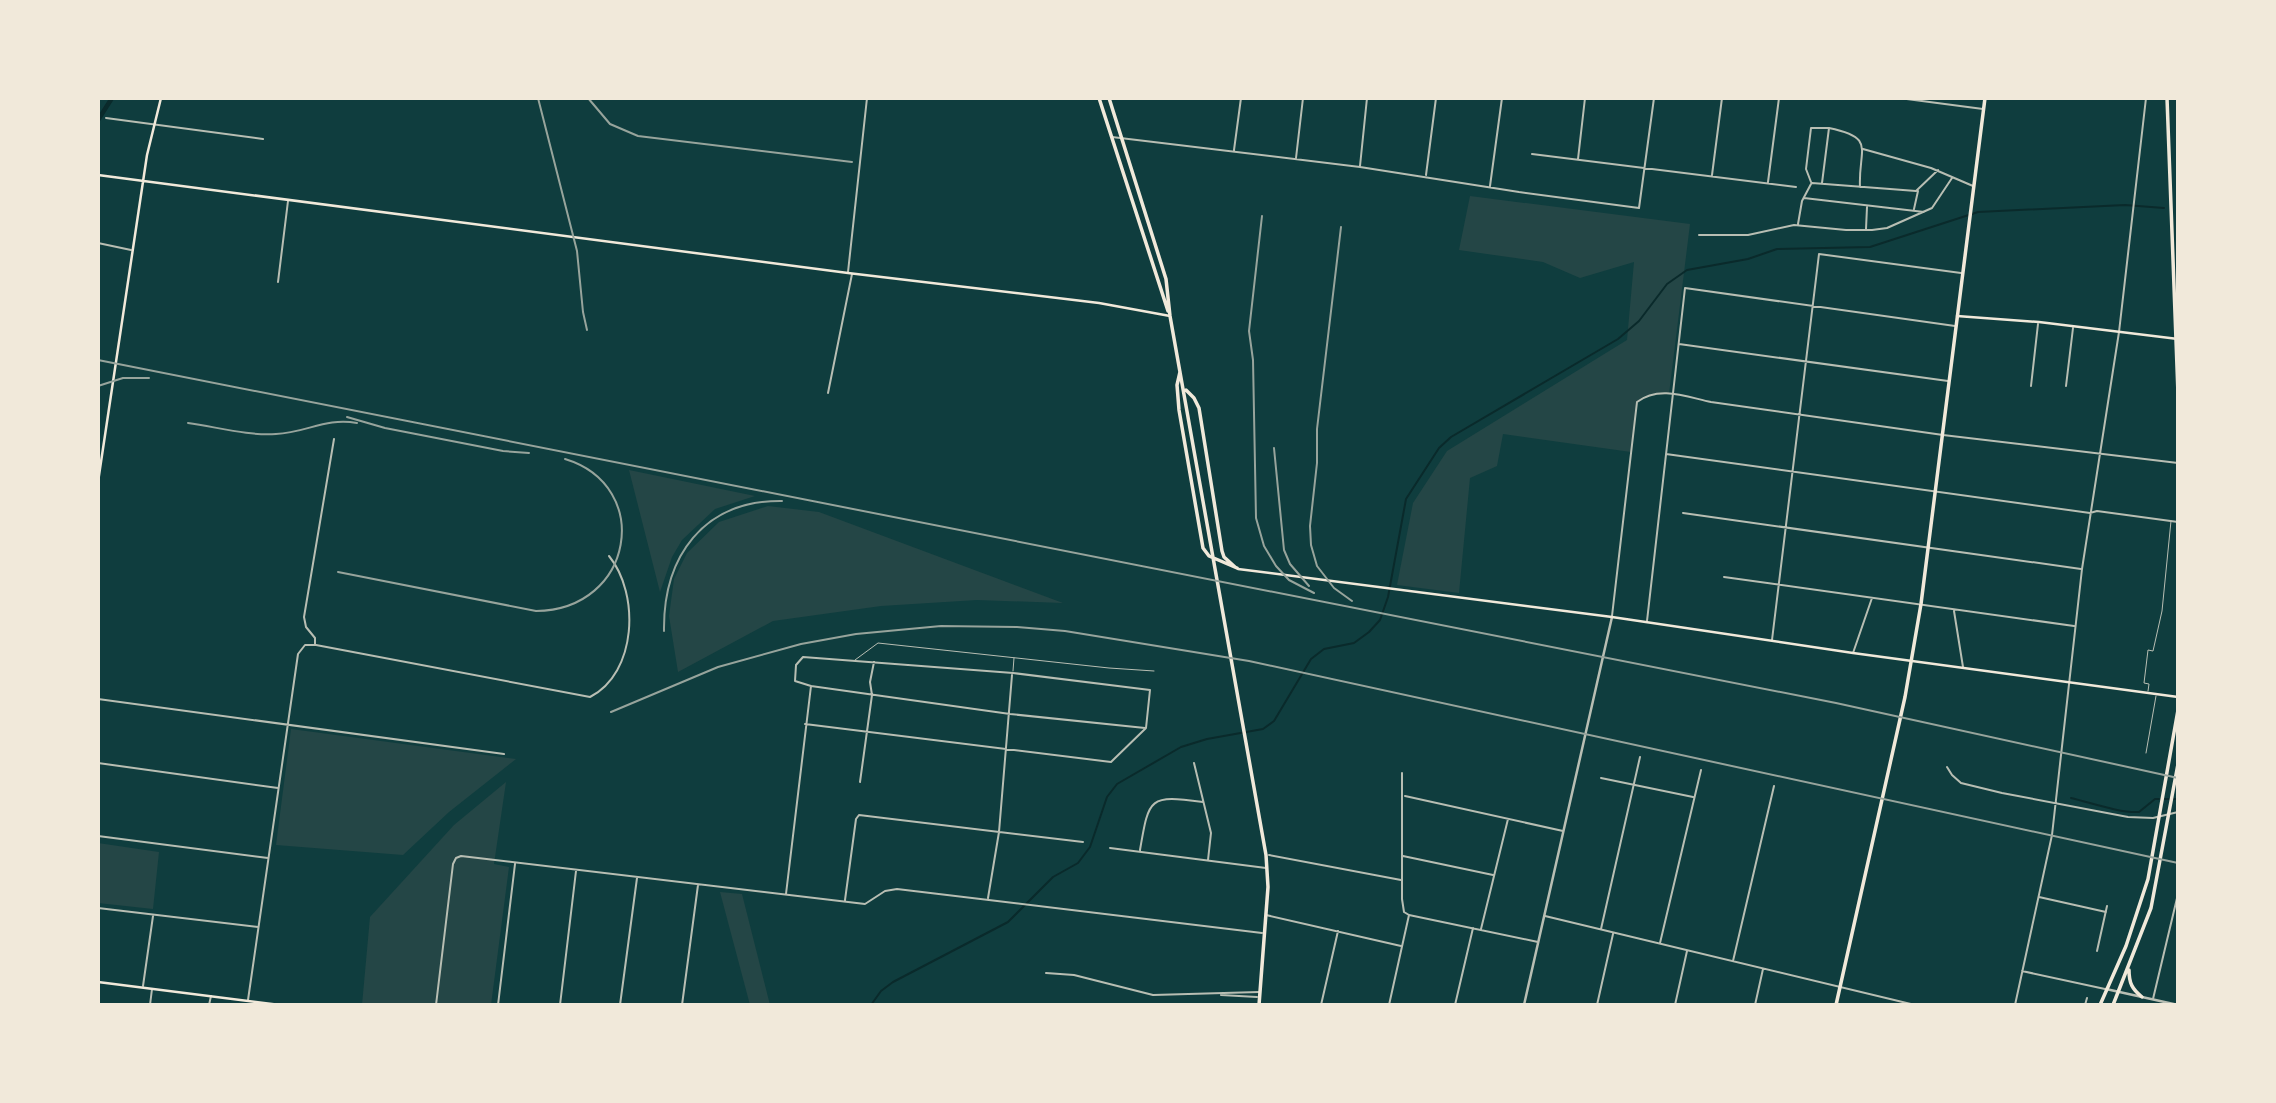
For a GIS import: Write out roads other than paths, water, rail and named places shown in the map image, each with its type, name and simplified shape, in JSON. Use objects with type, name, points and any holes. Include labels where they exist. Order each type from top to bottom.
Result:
[{"type":"main road","points":[[98,482],[142,182],[161,98]]},
{"type":"main road","points":[[1099,98],[1170,316]]},
{"type":"main road","points":[[1109,98],[1166,279],[1170,316],[1266,855],[1266,915],[1259,1005]]},
{"type":"main road","points":[[1836,1005],[1905,697],[1921,604],[1985,98]]},
{"type":"main road","points":[[2167,98],[2178,394]]},
{"type":"main road","points":[[98,175],[850,274],[1099,303],[1170,316]]},
{"type":"main road","points":[[1957,316],[2039,322],[2177,339]]},
{"type":"main road","points":[[1181,370],[1177,385],[1179,410],[1203,548],[1209,556],[1237,568],[1612,617],[2178,697]]},
{"type":"main road","points":[[1185,389],[1199,408],[1222,551],[1224,557],[1237,568]]},
{"type":"main road","points":[[2100,1005],[2126,946],[2148,879],[2178,710]]},
{"type":"main road","points":[[2113,1005],[2151,908],[2178,764]]},
{"type":"main road","points":[[2129,966],[2129,982],[2133,990],[2142,997]]},
{"type":"main road","points":[[98,982],[280,1005]]},
{"type":"street","points":[[828,393],[850,274],[867,98]]},
{"type":"street","points":[[1234,151],[1241,98]]},
{"type":"street","points":[[1296,159],[1303,98]]},
{"type":"street","points":[[1360,167],[1367,98]]},
{"type":"street","points":[[1426,176],[1436,98]]},
{"type":"street","points":[[1490,187],[1502,98]]},
{"type":"street","points":[[1578,160],[1585,98]]},
{"type":"street","points":[[1111,137],[1360,167],[1639,208],[1654,98]]},
{"type":"street","points":[[1712,176],[1722,98]]},
{"type":"street","points":[[1768,183],[1779,98]]},
{"type":"street","points":[[1899,98],[1984,109]]},
{"type":"street","points":[[2015,1005],[2056,804],[2082,569],[2119,332],[2146,98]]},
{"type":"street","points":[[106,118],[263,139]]},
{"type":"street","points":[[1812,183],[1806,169],[1811,128],[1829,128],[1856,136],[1863,149],[1860,187]]},
{"type":"street","points":[[1822,183],[1829,128]]},
{"type":"street","points":[[1863,149],[1938,170],[1974,187]]},
{"type":"street","points":[[1532,154],[1796,187]]},
{"type":"street","points":[[1914,210],[1918,190],[1938,170]]},
{"type":"street","points":[[1699,235],[1748,235],[1798,226],[1866,230],[1887,228],[1925,212],[1938,201],[1952,178]]},
{"type":"street","points":[[1812,183],[1899,191],[1918,190]]},
{"type":"street","points":[[1798,226],[1798,216],[1812,183]]},
{"type":"street","points":[[1804,198],[1925,212]]},
{"type":"street","points":[[278,282],[288,201]]},
{"type":"street","points":[[1866,230],[1868,205]]},
{"type":"street","points":[[1143,237],[1152,235]]},
{"type":"street","points":[[98,243],[132,250]]},
{"type":"street","points":[[1772,640],[1819,254],[1962,273]]},
{"type":"street","points":[[1646,622],[1685,288],[1956,326]]},
{"type":"street","points":[[2031,386],[2039,322]]},
{"type":"street","points":[[2066,386],[2073,326]]},
{"type":"street","points":[[1678,344],[1949,381]]},
{"type":"street","points":[[1524,1005],[1612,617],[1637,402],[1644,396],[1673,393],[1711,402],[1943,435],[2100,456],[2178,463]]},
{"type":"street","points":[[315,645],[315,638],[306,628],[304,617],[334,439]]},
{"type":"street","points":[[1667,454],[2090,513],[2097,511],[2178,522]]},
{"type":"street","points":[[1683,513],[2082,569]]},
{"type":"street","points":[[248,1001],[298,654],[305,645],[590,697],[601,692],[617,673],[625,655],[629,634],[629,611],[620,570],[609,555]]},
{"type":"street","points":[[1724,577],[2076,626]]},
{"type":"street","points":[[1853,653],[1872,597]]},
{"type":"street","points":[[1954,609],[1963,668]]},
{"type":"street","points":[[805,724],[1111,762],[1146,728],[1150,690],[1013,673],[816,656],[803,657],[796,665],[795,681],[811,686],[1010,714],[1146,728]]},
{"type":"street","points":[[860,782],[874,662]]},
{"type":"street","points":[[988,900],[999,832],[1013,673]]},
{"type":"street","points":[[786,894],[811,686]]},
{"type":"street","points":[[98,699],[504,754]]},
{"type":"street","points":[[1601,930],[1640,757]]},
{"type":"street","points":[[98,763],[279,788]]},
{"type":"street","points":[[1194,763],[1211,833],[1208,861]]},
{"type":"street","points":[[1947,767],[1961,783],[2056,804],[2128,817],[2153,818],[2178,812]]},
{"type":"street","points":[[1660,944],[1701,771]]},
{"type":"street","points":[[1402,773],[1404,912],[1539,942]]},
{"type":"street","points":[[1601,778],[1694,797]]},
{"type":"street","points":[[1733,961],[1774,786]]},
{"type":"street","points":[[1402,796],[1564,831]]},
{"type":"street","points":[[1140,851],[1146,816],[1159,800],[1170,798],[1203,802]]},
{"type":"street","points":[[845,901],[856,817],[861,814],[1083,842]]},
{"type":"street","points":[[1481,929],[1508,819]]},
{"type":"street","points":[[98,836],[269,858]]},
{"type":"street","points":[[1110,848],[1267,868]]},
{"type":"street","points":[[1266,855],[1402,880]]},
{"type":"street","points":[[436,1005],[453,869],[455,860],[461,856],[865,904],[886,891],[897,889],[1265,933]]},
{"type":"street","points":[[1403,856],[1494,875]]},
{"type":"street","points":[[498,1005],[515,863]]},
{"type":"street","points":[[560,1005],[576,869]]},
{"type":"street","points":[[620,1005],[637,876]]},
{"type":"street","points":[[682,1005],[698,884]]},
{"type":"street","points":[[2153,1000],[2178,894]]},
{"type":"street","points":[[2039,897],[2106,912]]},
{"type":"street","points":[[2097,951],[2107,906]]},
{"type":"street","points":[[98,908],[259,927]]},
{"type":"street","points":[[142,987],[153,915]]},
{"type":"street","points":[[1266,915],[1402,946]]},
{"type":"street","points":[[1389,1005],[1409,915]]},
{"type":"street","points":[[1545,916],[1915,1005]]},
{"type":"street","points":[[2171,922],[2178,923]]},
{"type":"street","points":[[1455,1005],[1473,928]]},
{"type":"street","points":[[1321,1005],[1338,932]]},
{"type":"street","points":[[1597,1005],[1614,933]]},
{"type":"street","points":[[1675,1005],[1687,951]]},
{"type":"street","points":[[1755,1005],[1763,969]]},
{"type":"street","points":[[2022,971],[2178,1005]]},
{"type":"street","points":[[1046,973],[1074,975],[1153,995],[1259,995]]},
{"type":"street","points":[[150,1005],[152,989]]},
{"type":"street","points":[[209,1005],[211,996]]},
{"type":"street","points":[[2085,1005],[2087,998]]},
{"type":"lane","points":[[2148,693],[2149,684],[2144,683],[2148,650],[2153,651],[2162,611],[2171,521]]},
{"type":"lane","points":[[855,660],[878,643],[1154,671]]},
{"type":"lane","points":[[1013,673],[1014,657]]},
{"type":"lane","points":[[2146,753],[2156,694]]},
{"type":"waterway","points":[[98,120],[112,98]]},
{"type":"waterway","points":[[871,1005],[881,991],[893,982],[1008,922],[1053,877],[1078,863],[1090,847],[1107,797],[1117,784],[1181,747],[1207,739],[1263,729],[1274,721],[1311,659],[1324,649],[1354,643],[1380,620],[1388,597],[1406,499],[1439,448],[1451,437],[1618,339],[1639,321],[1667,284],[1687,270],[1748,259],[1777,249],[1870,247],[1978,212],[2125,205],[2164,208]]},
{"type":"waterway","points":[[2071,798],[2131,812],[2139,812],[2155,799],[2159,799]]},
{"type":"waterway","points":[[2165,799],[2178,799]]},
{"type":"railway","points":[[538,98],[577,251],[587,330]]},
{"type":"railway","points":[[588,98],[610,124],[638,136],[852,162]]},
{"type":"railway","points":[[1262,216],[1249,331],[1253,360],[1256,518],[1264,546],[1276,566],[1289,580],[1314,593]]},
{"type":"railway","points":[[1341,227],[1317,429],[1317,463],[1310,526],[1311,545],[1317,566],[1334,588],[1352,601]]},
{"type":"railway","points":[[98,360],[1836,703],[2178,778]]},
{"type":"railway","points":[[98,386],[123,378],[149,378]]},
{"type":"railway","points":[[347,417],[385,428],[503,451],[529,453]]},
{"type":"railway","points":[[188,423],[265,434],[287,433],[335,422],[357,423]]},
{"type":"railway","points":[[1274,448],[1284,550],[1290,564],[1309,586]]},
{"type":"railway","points":[[338,572],[536,611],[569,605],[594,591],[612,570],[621,545],[621,519],[612,494],[593,473],[565,459]]},
{"type":"railway","points":[[664,631],[671,579],[680,557],[693,538],[710,522],[730,510],[754,503],[782,501]]},
{"type":"railway","points":[[611,712],[718,667],[801,644],[856,634],[941,626],[1065,631],[1249,661],[2178,863]]}]
